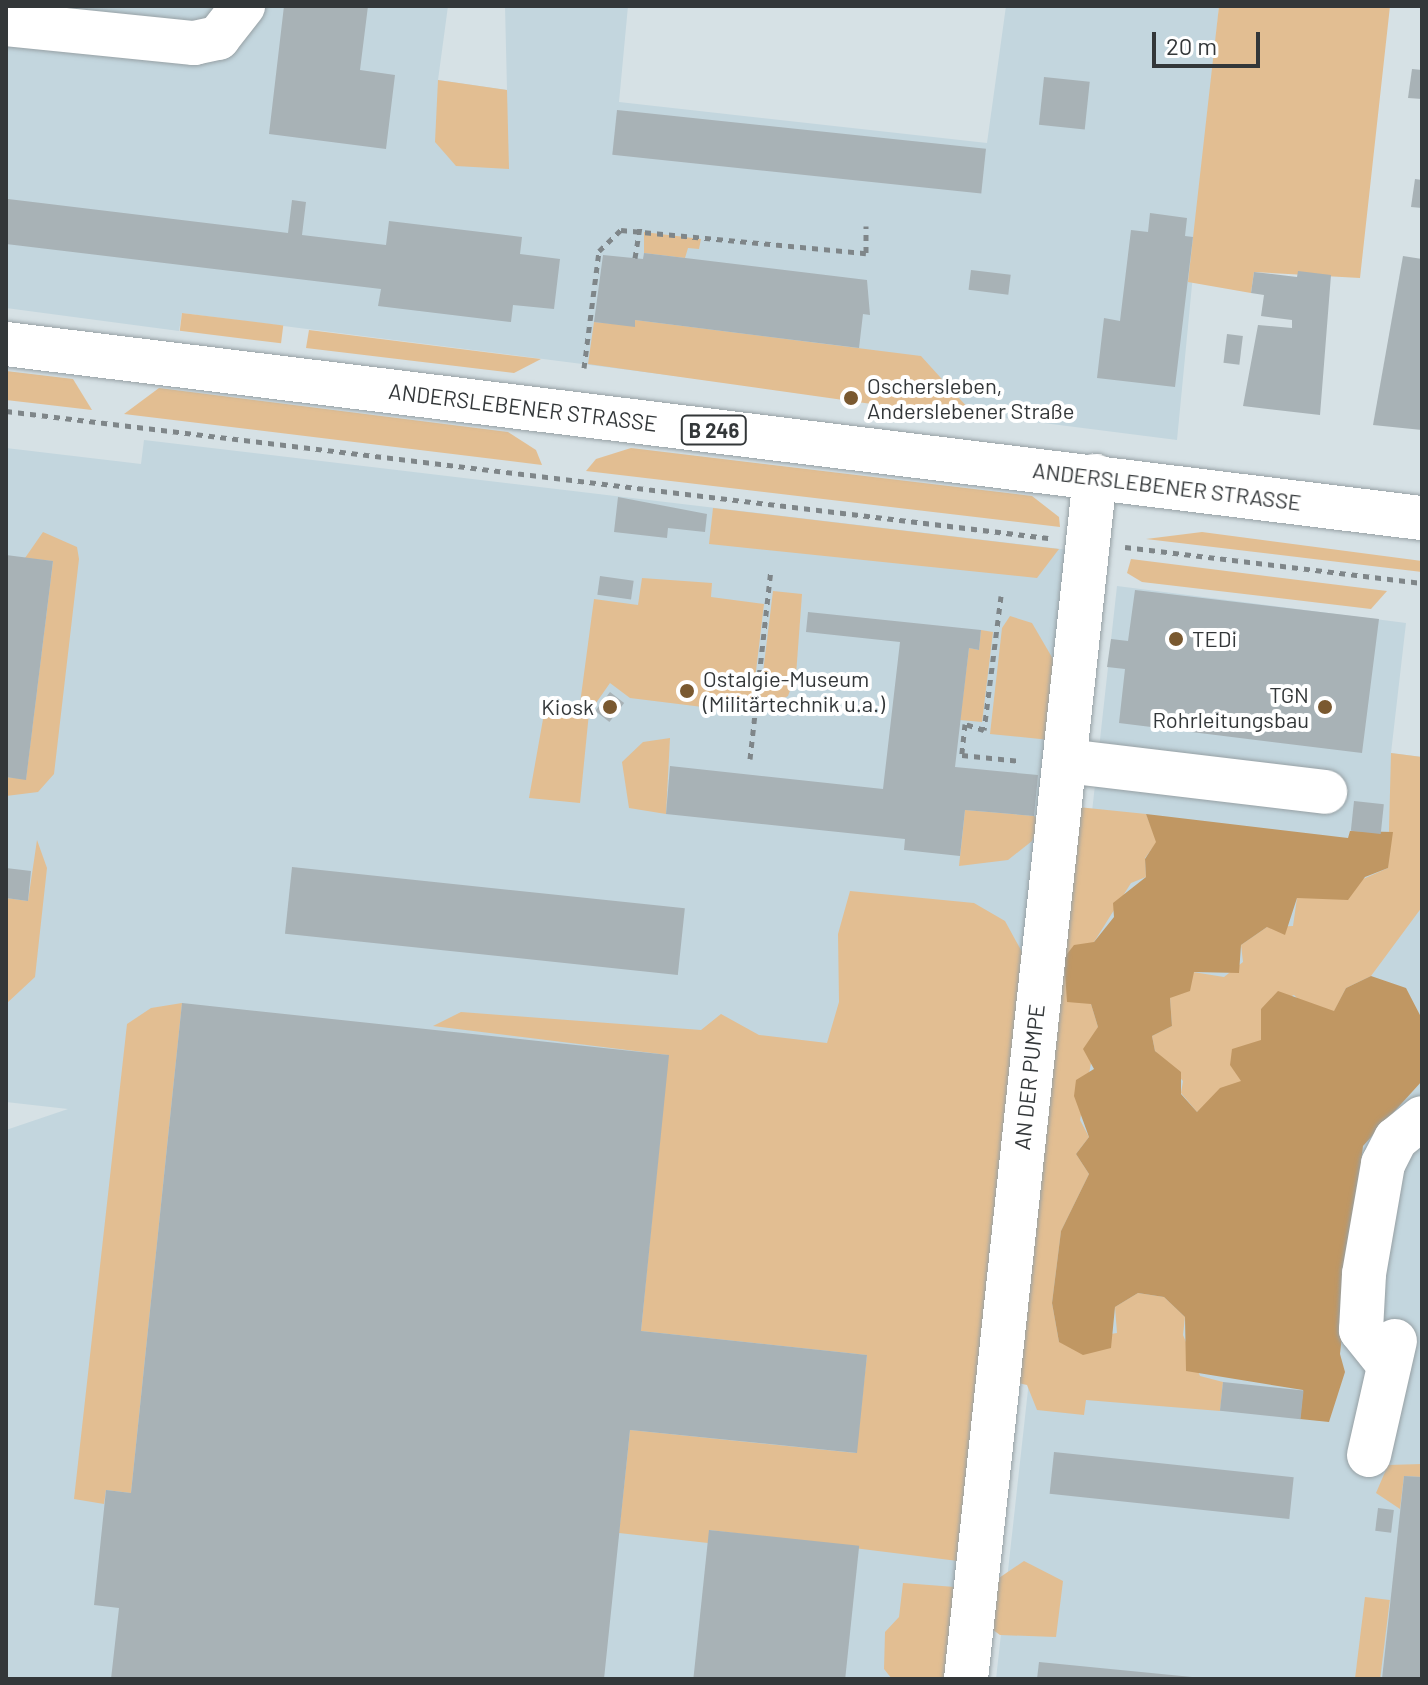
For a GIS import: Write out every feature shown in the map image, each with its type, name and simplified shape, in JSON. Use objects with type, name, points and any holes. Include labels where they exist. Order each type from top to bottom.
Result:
[{"type":"main road","points":[[6,24],[194,43],[218,38],[243,6]]},
{"type":"main road","name":"ANDERSLEBENER STRASSE","points":[[6,344],[1422,518]]},
{"type":"main road","name":"AN DER PUMPE","points":[[966,1679],[1095,476]]},
{"type":"main road","points":[[1066,761],[1325,792]]},
{"type":"main road","points":[[1369,1455],[1392,1353],[1361,1330],[1364,1274],[1383,1164],[1396,1139],[1422,1118]]},
{"type":"path","points":[[584,368],[599,251],[621,230],[640,227],[866,253],[866,226]]},
{"type":"path","points":[[635,258],[640,227]]},
{"type":"path","points":[[6,411],[1422,583]]},
{"type":"path","points":[[750,759],[771,570]]},
{"type":"path","points":[[1001,596],[984,730],[965,724],[962,755],[1021,761]]},
{"type":"shaded area","points":[[6,6],[448,6],[438,80],[507,90],[505,6],[628,6],[619,102],[987,143],[1006,6],[1219,6],[1177,440],[182,313],[179,331],[6,308]]},
{"type":"shaded area","points":[[1219,6],[1390,6],[1360,278],[1254,272],[1251,293],[1188,282]]},
{"type":"shaded area","points":[[438,80],[507,90],[509,169],[456,166],[435,142]]},
{"type":"shaded area","points":[[644,232],[701,239],[699,249],[688,248],[685,258],[644,253]]},
{"type":"shaded area","points":[[182,313],[283,325],[281,343],[180,331]]},
{"type":"shaded area","points":[[635,320],[921,356],[978,419],[588,364],[594,322],[635,326]]},
{"type":"shaded area","points":[[309,330],[541,359],[514,373],[306,348]]},
{"type":"shaded area","points":[[6,371],[73,379],[92,410],[6,400]]},
{"type":"shaded area","points":[[159,388],[508,432],[536,450],[542,465],[124,414]]},
{"type":"shaded area","points":[[144,440],[1069,550],[950,1679],[6,1679],[6,1130],[68,1109],[6,1102],[6,448],[141,464]]},
{"type":"shaded area","points":[[631,448],[1032,496],[1059,517],[1060,527],[586,471],[596,459]]},
{"type":"shaded area","points":[[713,508],[1059,549],[1037,578],[709,544]]},
{"type":"shaded area","points":[[43,532],[77,547],[79,559],[54,774],[38,792],[6,796],[6,777],[26,779],[53,561],[25,558]]},
{"type":"shaded area","points":[[1202,532],[1422,561],[1422,572],[1146,539]]},
{"type":"shaded area","points":[[1131,559],[1387,591],[1371,609],[1142,582],[1127,573]]},
{"type":"shaded area","name":"Ostalgie-Museum (Militärtechnik u.a.)","points":[[642,578],[712,583],[711,597],[764,604],[751,713],[630,698],[610,683],[589,713],[580,803],[529,798],[545,708],[579,711],[594,599],[638,605]]},
{"type":"shaded area","points":[[1117,586],[1406,623],[1391,753],[1422,757],[1422,1679],[996,1679]]},
{"type":"shaded area","points":[[773,591],[802,594],[796,675],[788,696],[758,713]]},
{"type":"shaded area","points":[[1010,616],[1032,623],[1053,659],[1050,740],[990,734],[1002,628]]},
{"type":"shaded area","points":[[981,630],[993,632],[982,722],[960,720],[969,648],[979,650]]},
{"type":"shaded area","points":[[670,738],[666,814],[629,808],[622,762],[643,742]]},
{"type":"shaded area","points":[[1391,753],[1422,757],[1422,907],[1371,976],[1346,988],[1334,1012],[1306,1007],[1294,995],[1261,1009],[1262,1040],[1242,1081],[1197,1112],[1181,1093],[1183,1081],[1155,1051],[1152,1036],[1172,1026],[1170,998],[1193,972],[1224,977],[1243,962],[1241,945],[1267,927],[1293,926],[1297,898],[1329,894],[1388,868]]},
{"type":"shaded area","points":[[1078,807],[1146,814],[1157,842],[1145,858],[1146,877],[1131,883],[1094,942],[1091,1004],[1098,1027],[1080,1120],[1089,1137],[1076,1154],[1089,1174],[1061,1231],[1052,1303],[1059,1342],[1117,1333],[1115,1307],[1138,1293],[1164,1297],[1185,1317],[1183,1335],[1200,1376],[1223,1382],[1220,1411],[1086,1400],[1084,1415],[1037,1410],[1027,1385],[1014,1382]]},
{"type":"shaded area","points":[[965,810],[1034,816],[1040,821],[1032,841],[1008,860],[959,866]]},
{"type":"shaded area","points":[[1146,814],[1348,838],[1350,831],[1393,832],[1388,868],[1365,877],[1348,900],[1297,898],[1285,935],[1267,927],[1241,945],[1239,973],[1194,972],[1190,991],[1170,998],[1172,1026],[1152,1036],[1155,1051],[1181,1072],[1181,1094],[1197,1112],[1220,1088],[1241,1081],[1230,1065],[1232,1049],[1261,1040],[1261,1009],[1278,991],[1334,1011],[1346,988],[1371,976],[1406,988],[1421,1017],[1422,1081],[1363,1146],[1340,1354],[1345,1372],[1329,1422],[1300,1419],[1303,1390],[1186,1371],[1185,1317],[1164,1297],[1138,1293],[1115,1307],[1111,1348],[1083,1355],[1059,1342],[1052,1303],[1061,1231],[1089,1174],[1076,1154],[1089,1137],[1074,1096],[1076,1080],[1094,1069],[1083,1049],[1098,1027],[1091,1004],[1067,1002],[1064,958],[1074,945],[1094,942],[1114,917],[1113,903],[1146,877],[1145,859],[1156,842]]},
{"type":"shaded area","points":[[37,840],[47,868],[35,977],[6,1004],[6,898],[28,901]]},
{"type":"shaded area","points":[[850,891],[974,903],[1005,921],[1022,952],[958,1561],[710,1530],[708,1543],[619,1533],[630,1430],[856,1453],[867,1355],[641,1331],[668,1055],[433,1026],[461,1012],[701,1030],[721,1014],[759,1035],[827,1043],[839,1002],[838,934]]},
{"type":"shaded area","points":[[182,1003],[131,1493],[106,1490],[104,1504],[74,1499],[127,1024],[151,1008]]},
{"type":"shaded area","points":[[1422,1464],[1422,1477],[1404,1476],[1400,1509],[1376,1493],[1388,1465]]},
{"type":"shaded area","points":[[1024,1561],[1063,1581],[1056,1637],[1000,1635],[989,1627],[993,1582]]},
{"type":"shaded area","points":[[903,1583],[955,1587],[946,1679],[892,1679],[884,1669],[885,1632],[899,1617]]},
{"type":"shaded area","points":[[1365,1597],[1390,1600],[1380,1679],[1355,1678]]},
{"type":"building","points":[[284,6],[368,6],[360,70],[395,75],[386,149],[269,134]]},
{"type":"building","points":[[1412,69],[1422,70],[1422,99],[1408,98]]},
{"type":"building","points":[[1044,77],[1090,82],[1085,130],[1039,125]]},
{"type":"building","points":[[617,110],[986,149],[981,194],[612,155]]},
{"type":"building","points":[[1415,179],[1422,180],[1422,208],[1411,207]]},
{"type":"building","points":[[8,199],[288,233],[292,200],[306,202],[302,235],[386,245],[389,221],[522,237],[520,254],[560,259],[554,309],[513,305],[511,322],[378,306],[381,289],[6,244]]},
{"type":"building","points":[[1150,213],[1187,218],[1185,236],[1193,237],[1175,387],[1097,378],[1104,318],[1120,321],[1131,230],[1148,232]]},
{"type":"building","points":[[644,253],[867,280],[870,315],[863,314],[859,348],[635,320],[635,327],[594,322],[603,255],[643,259]]},
{"type":"building","points":[[1403,256],[1422,259],[1422,430],[1373,425]]},
{"type":"building","points":[[971,270],[1011,275],[1008,295],[969,290]]},
{"type":"building","points":[[1298,271],[1331,275],[1320,415],[1243,406],[1258,325],[1292,328],[1292,320],[1261,316],[1264,295],[1251,293],[1254,272],[1297,277]]},
{"type":"building","points":[[1227,334],[1243,336],[1239,365],[1223,363]]},
{"type":"building","points":[[618,497],[707,514],[705,532],[668,528],[667,538],[614,532]]},
{"type":"building","points":[[6,555],[53,561],[26,780],[6,777]]},
{"type":"building","points":[[600,576],[634,581],[631,600],[597,595]]},
{"type":"building","points":[[1135,590],[1379,619],[1362,753],[1119,723],[1125,669],[1107,667],[1111,639],[1128,641]]},
{"type":"building","points":[[808,612],[981,630],[979,650],[969,648],[955,767],[1038,775],[1034,816],[965,810],[960,856],[904,850],[905,839],[666,814],[670,766],[883,789],[900,642],[806,632]]},
{"type":"building","name":"Kiosk","points":[[610,692],[624,703],[609,722],[595,711]]},
{"type":"building","points":[[1354,801],[1384,804],[1381,834],[1351,831]]},
{"type":"building","points":[[292,867],[685,908],[678,975],[285,934]]},
{"type":"building","points":[[6,868],[31,871],[28,901],[6,898]]},
{"type":"building","points":[[182,1003],[669,1055],[641,1331],[867,1355],[857,1453],[630,1430],[604,1679],[111,1679],[119,1608],[94,1605],[106,1490],[131,1493]]},
{"type":"building","points":[[1223,1382],[1304,1390],[1301,1419],[1220,1411]]},
{"type":"building","points":[[1054,1452],[1294,1477],[1289,1519],[1050,1494]]},
{"type":"building","points":[[1404,1476],[1422,1477],[1422,1679],[1382,1679]]},
{"type":"building","points":[[1378,1508],[1394,1510],[1391,1533],[1375,1531]]},
{"type":"building","points":[[709,1530],[859,1546],[845,1679],[693,1679]]},
{"type":"building","points":[[1039,1662],[1192,1677],[1192,1679],[1037,1679]]},
{"type":"place","name":"Oschersleben, Anderslebener Straße","points":[[851,398]]},
{"type":"place","name":"TEDi","points":[[1176,639]]},
{"type":"place","name":"Ostalgie-Museum (Militärtechnik u.a.)","points":[[687,691]]},
{"type":"place","name":"Kiosk","points":[[610,707]]},
{"type":"place","name":"TGN Rohrleitungsbau","points":[[1325,707]]}]
